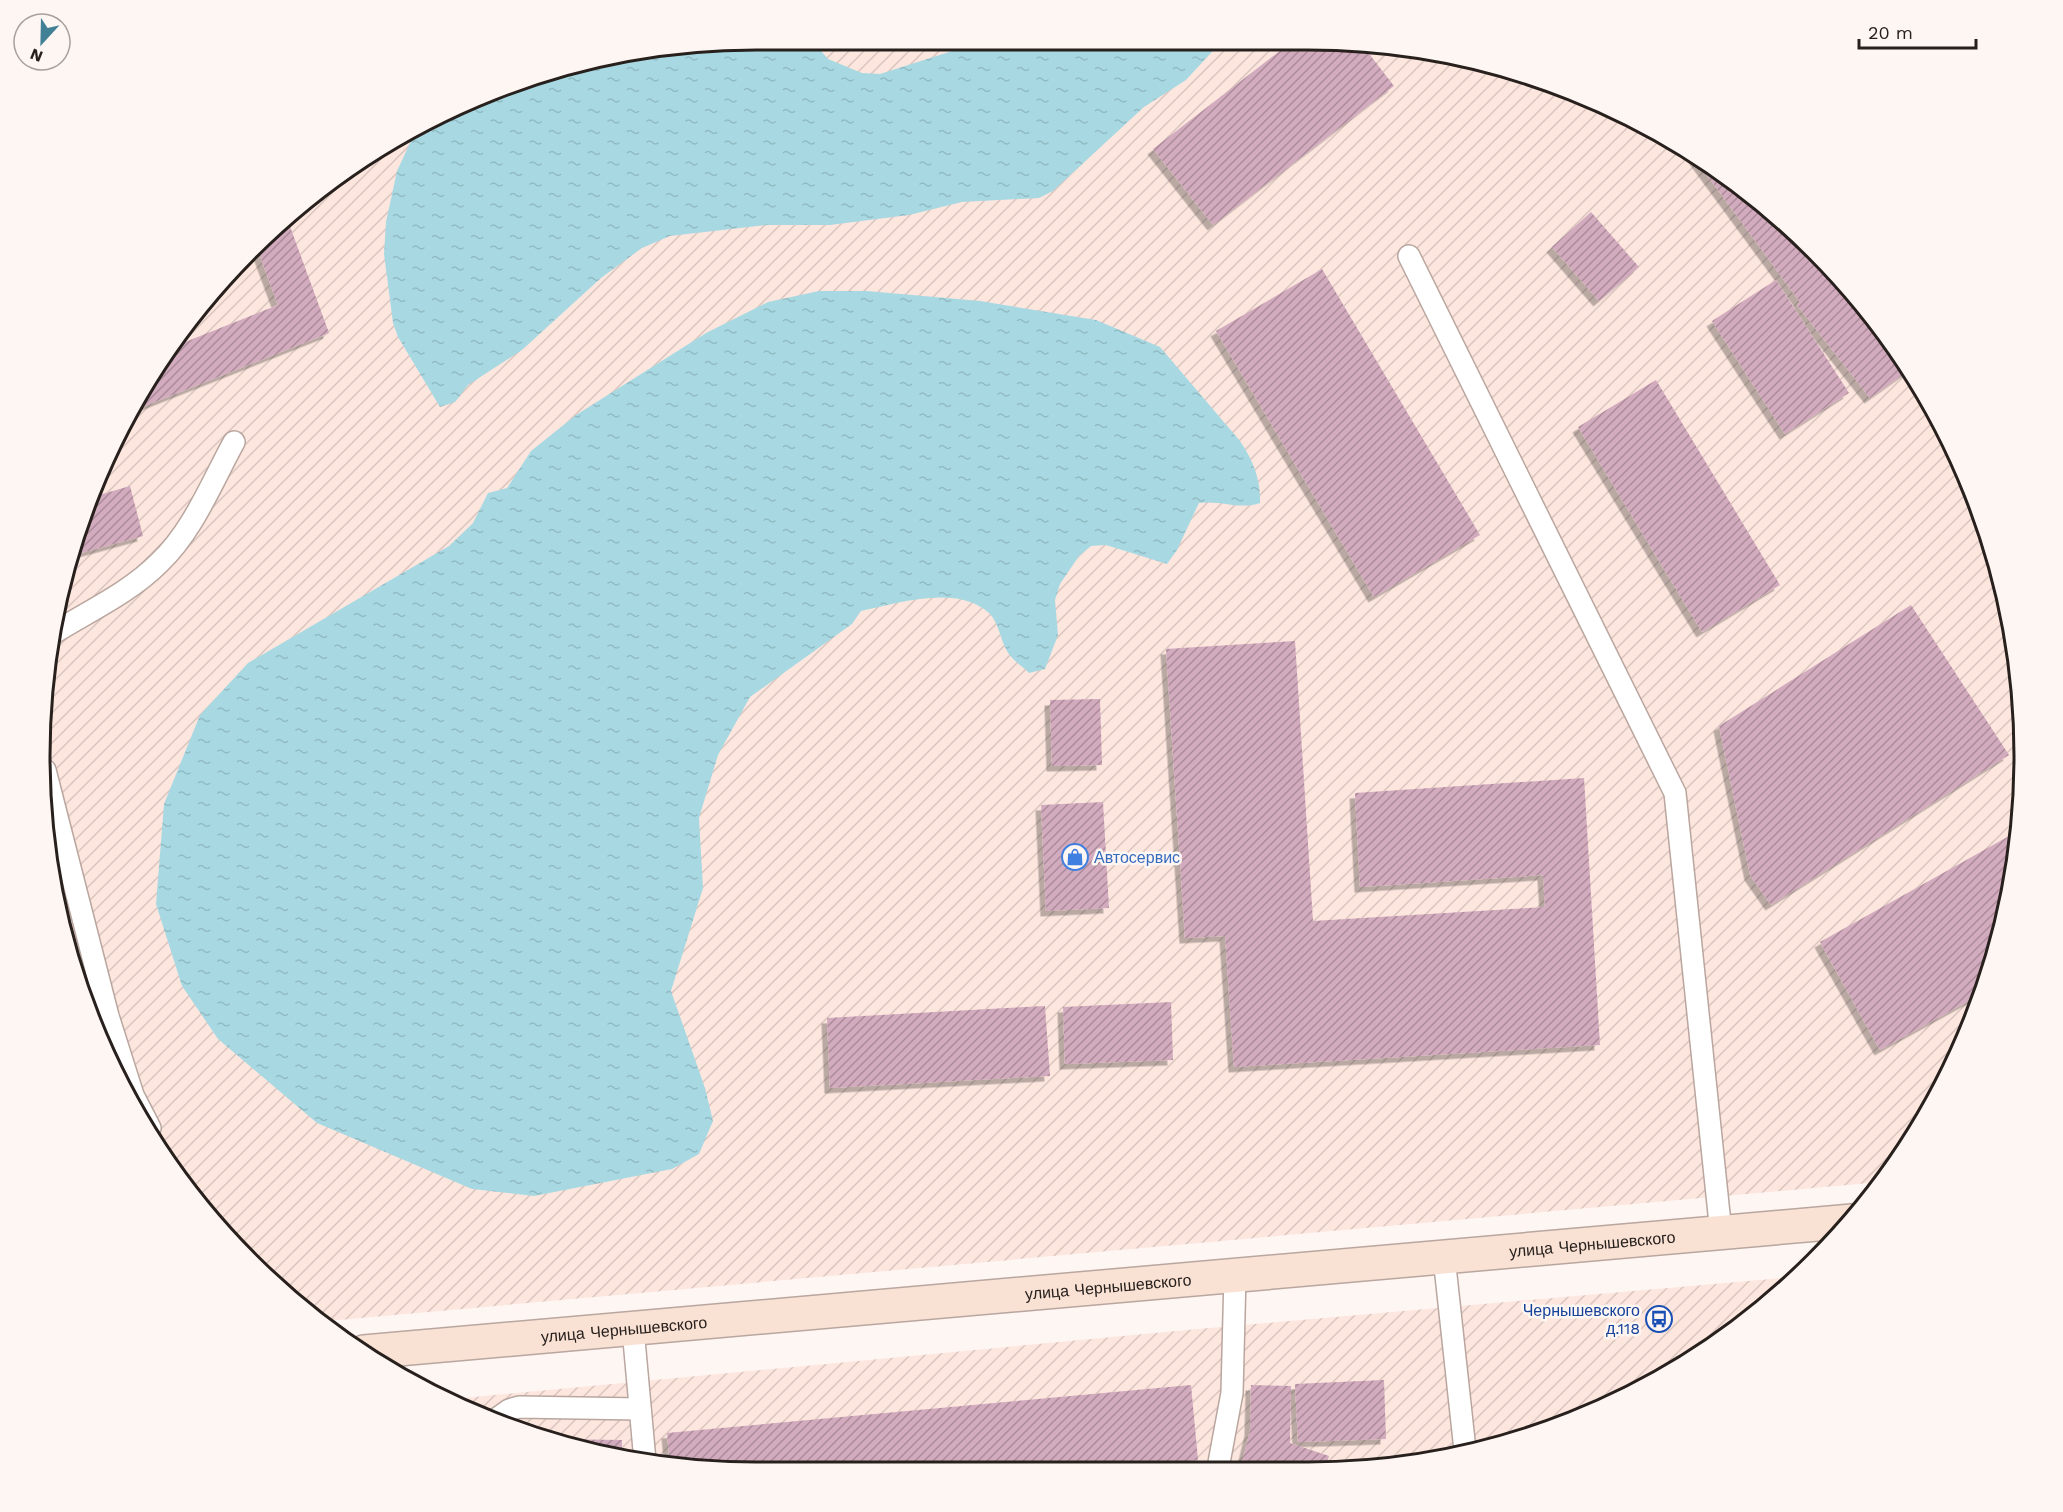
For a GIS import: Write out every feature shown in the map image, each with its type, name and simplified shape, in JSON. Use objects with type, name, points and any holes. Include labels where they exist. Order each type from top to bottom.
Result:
[{"type":"main road","name":"улица Чернышевского","points":[[376,1351],[1838,1222]]},
{"type":"lane","points":[[1409,256],[1675,793],[1721,1233]]},
{"type":"lane","points":[[61,628],[131,585],[159,563],[182,536],[234,442]]},
{"type":"lane","points":[[51,793],[125,1074]]},
{"type":"lane","points":[[1444,1257],[1464,1444]]},
{"type":"lane","points":[[1219,1462],[1232,1393],[1235,1275]]},
{"type":"lane","points":[[633,1329],[644,1453]]},
{"type":"lane","points":[[502,1415],[519,1407],[640,1409]]},
{"type":"shaded area","points":[[710,51],[1353,51],[1445,63],[1534,87],[1577,103],[1660,144],[1737,195],[1807,256],[1838,290],[1868,326],[1894,363],[1941,444],[1976,529],[1989,573],[2000,618],[2007,664],[2014,756],[2012,802],[2000,894],[1976,983],[1960,1026],[1919,1109],[1870,1183],[331,1321],[256,1256],[195,1186],[169,1149],[122,1068],[103,1026],[74,939],[63,894],[51,802],[51,710],[63,618],[87,529],[103,486],[144,403],[195,326],[256,256],[290,225],[326,195],[363,169],[444,122],[529,87],[573,74],[618,63]]},
{"type":"shaded area","points":[[1783,1278],[1737,1317],[1700,1343],[1619,1390],[1577,1409],[1534,1425],[1445,1449],[1353,1461],[710,1461],[618,1449],[573,1438],[529,1425],[462,1398],[1209,1328]]},
{"type":"water","points":[[820,50],[828,59],[862,73],[880,74],[954,50],[1214,50],[1186,80],[1144,107],[1053,191],[1039,198],[962,202],[909,215],[830,225],[766,225],[670,236],[642,248],[601,278],[522,350],[468,385],[455,402],[440,407],[398,337],[393,323],[384,254],[386,222],[397,171],[412,139],[486,103],[573,74],[618,63],[664,56],[710,51]]},
{"type":"water","points":[[819,291],[867,291],[980,301],[1096,320],[1160,347],[1245,448],[1258,478],[1260,503],[1245,506],[1199,503],[1177,550],[1167,564],[1106,545],[1091,546],[1079,556],[1060,584],[1055,600],[1058,635],[1045,669],[1029,673],[1014,660],[992,617],[976,604],[961,599],[927,598],[861,611],[852,624],[750,697],[718,755],[699,818],[703,888],[671,991],[705,1088],[713,1121],[699,1154],[672,1169],[534,1196],[472,1189],[317,1123],[218,1039],[182,986],[156,904],[164,804],[200,715],[248,663],[449,546],[473,523],[488,493],[507,488],[531,451],[576,415],[706,333],[768,302]]},
{"type":"building","points":[[1281,50],[1368,53],[1394,86],[1213,225],[1153,149]]},
{"type":"building","points":[[1705,173],[1737,195],[1807,256],[1868,326],[1902,375],[1870,398],[1797,305],[1800,302]]},
{"type":"building","points":[[1591,212],[1639,267],[1599,301],[1552,247]]},
{"type":"building","points":[[290,225],[329,333],[142,407],[183,343],[278,305],[259,253]]},
{"type":"building","points":[[1322,269],[1480,535],[1374,597],[1216,331]]},
{"type":"building","points":[[1776,280],[1849,393],[1785,434],[1712,321]]},
{"type":"building","points":[[1656,380],[1780,585],[1702,632],[1578,427]]},
{"type":"building","points":[[130,486],[143,536],[80,553],[87,529],[100,495]]},
{"type":"building","points":[[1911,605],[2009,755],[1771,905],[1750,875],[1719,726]]},
{"type":"building","points":[[1295,641],[1313,921],[1545,907],[1543,875],[1360,887],[1355,793],[1584,778],[1600,1045],[1234,1067],[1225,936],[1185,938],[1166,649]]},
{"type":"building","points":[[1100,699],[1102,765],[1052,766],[1050,700]]},
{"type":"building","name":"Автосервис","points":[[1103,802],[1109,908],[1046,911],[1041,805]]},
{"type":"building","points":[[2008,836],[2000,894],[1989,939],[1969,1000],[1880,1050],[1820,942]]},
{"type":"building","points":[[1171,1002],[1173,1060],[1065,1064],[1063,1007]]},
{"type":"building","points":[[1045,1006],[1050,1076],[830,1088],[827,1018]]},
{"type":"building","points":[[1384,1380],[1386,1439],[1298,1442],[1295,1384]]},
{"type":"building","points":[[1191,1385],[1198,1460],[1177,1462],[710,1461],[669,1457],[667,1433]]},
{"type":"building","points":[[1251,1385],[1291,1386],[1290,1443],[1329,1456],[1327,1462],[1242,1462],[1250,1430]]},
{"type":"building","points":[[579,1439],[622,1440],[622,1450]]},
{"type":"place","name":"Автосервис","points":[[1075,857]]},
{"type":"place","name":"Чернышевского д.118","points":[[1659,1319]]}]
